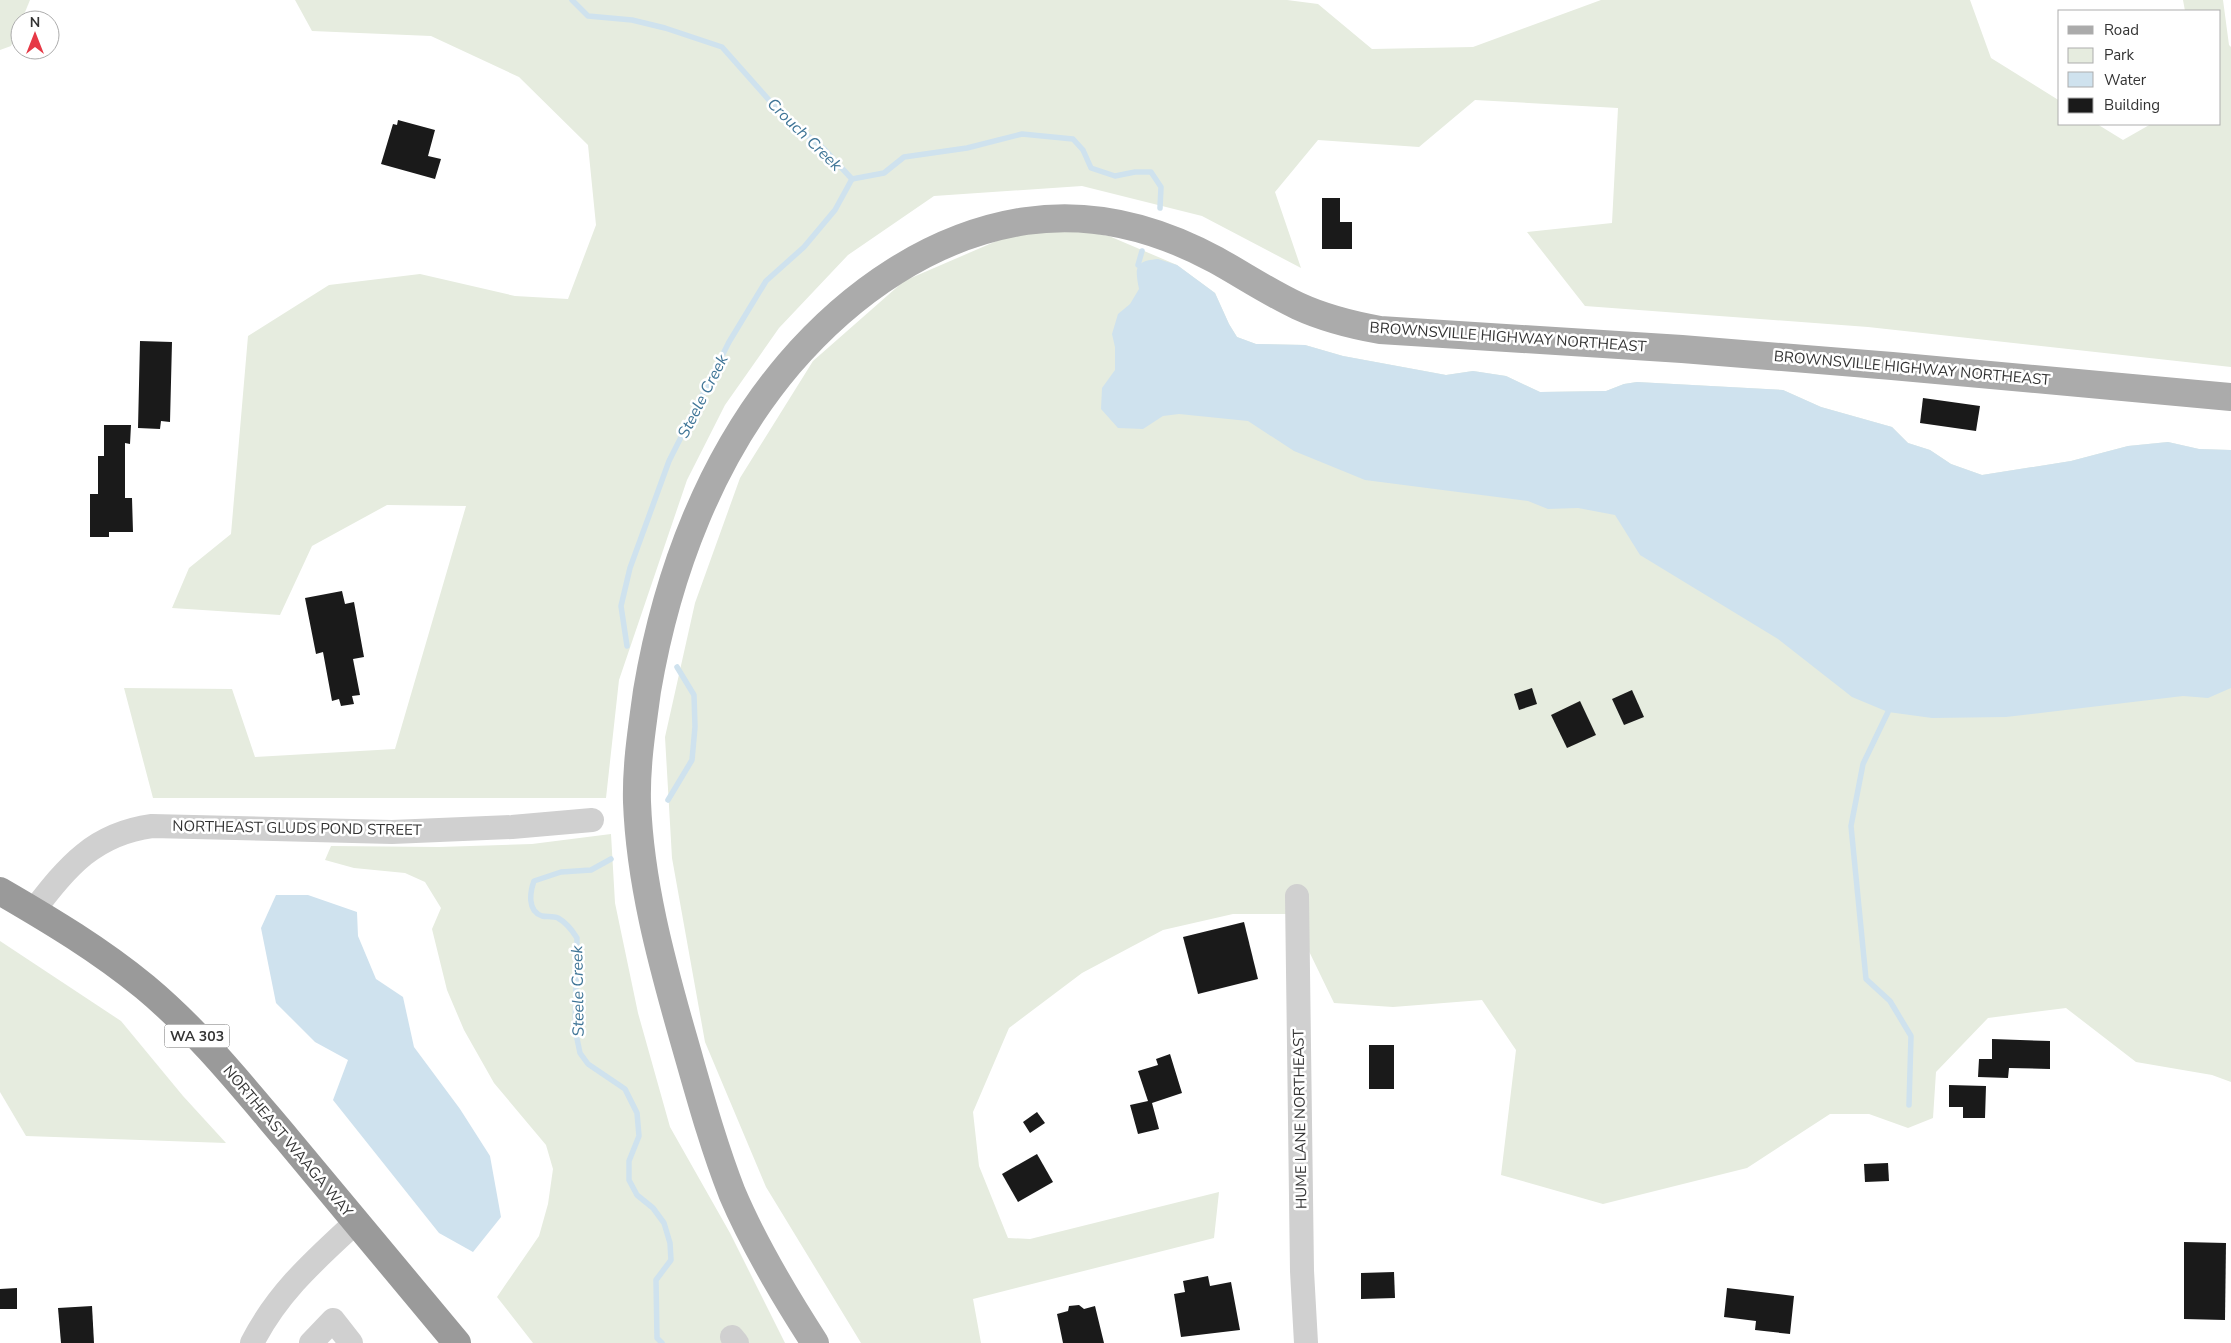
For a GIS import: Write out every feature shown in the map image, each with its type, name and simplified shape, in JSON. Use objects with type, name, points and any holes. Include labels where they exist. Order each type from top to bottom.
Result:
[{"type":"highway","name":"NORTHEAST WAAGA WAY","points":[[0,891],[34,910],[109,960],[177,1016],[233,1075],[457,1343]]},
{"type":"main road","name":"BROWNSVILLE HIGHWAY NORTHEAST","points":[[814,1343],[750,1231],[718,1157],[668,981],[648,897],[639,836],[638,763],[650,678],[665,607],[685,545],[712,483],[750,417],[773,384],[818,333],[878,282],[934,249],[980,231],[1026,221],[1085,219],[1121,223],[1156,233],[1213,258],[1295,305],[1341,321],[1380,330],[1730,353],[2231,397]]},
{"type":"street","name":"NORTHEAST GLUDS POND STREET","points":[[34,910],[59,878],[94,846],[114,835],[134,828],[152,826],[392,832],[512,827],[592,820]]},
{"type":"street","name":"HUME LANE NORTHEAST","points":[[1297,896],[1302,1271],[1306,1343]]},
{"type":"street","points":[[252,1343],[280,1298],[296,1278],[356,1222]]},
{"type":"street","points":[[311,1343],[333,1320],[352,1343]]},
{"type":"green space","points":[[0,0],[30,0],[26,10],[10,10],[10,46],[0,50]]},
{"type":"green space","points":[[295,0],[1287,0],[1318,4],[1372,49],[1473,47],[1601,0],[1970,0],[1991,58],[2058,100],[2058,125],[2099,125],[2123,140],[2149,125],[2221,125],[2221,10],[2185,10],[2183,0],[2223,0],[2229,45],[2231,47],[2231,367],[1868,327],[1585,306],[1527,232],[1612,223],[1618,108],[1475,100],[1419,147],[1318,140],[1275,192],[1301,268],[1202,216],[1082,186],[934,196],[848,255],[779,328],[725,405],[687,480],[619,680],[606,798],[153,798],[124,688],[232,689],[255,757],[395,749],[466,506],[387,505],[312,546],[280,615],[172,608],[189,568],[231,534],[248,336],[329,285],[420,274],[515,296],[568,299],[596,225],[588,145],[519,77],[431,36],[312,31]]},
{"type":"green space","points":[[1022,230],[1077,230],[1109,236],[1177,265],[1215,293],[1237,337],[1256,344],[1305,345],[1343,356],[1446,375],[1473,371],[1506,376],[1540,392],[1606,391],[1624,384],[1637,382],[1783,390],[1821,407],[1892,427],[1908,443],[1930,450],[1951,464],[1982,475],[2071,461],[2128,446],[2168,442],[2199,449],[2231,450],[2231,1082],[2212,1075],[2136,1062],[2066,1008],[1988,1018],[1936,1072],[1933,1118],[1908,1128],[1869,1114],[1830,1114],[1747,1168],[1603,1204],[1501,1175],[1516,1050],[1482,1000],[1393,1007],[1334,1003],[1291,914],[1233,914],[1163,930],[1082,973],[1009,1028],[973,1112],[979,1166],[1008,1238],[1030,1239],[1219,1192],[1214,1238],[973,1299],[981,1343],[861,1343],[766,1187],[705,1042],[672,858],[665,737],[695,603],[740,478],[813,361],[904,281]]},
{"type":"green space","points":[[611,834],[615,903],[638,1013],[670,1127],[730,1233],[785,1343],[533,1343],[497,1297],[539,1236],[548,1204],[553,1169],[546,1145],[494,1083],[464,1030],[447,990],[432,929],[441,908],[425,882],[405,873],[354,868],[325,860],[331,846],[439,847],[532,844]]},
{"type":"green space","points":[[0,941],[121,1021],[183,1096],[226,1143],[26,1136],[0,1092]]},
{"type":"water","points":[[1158,259],[1177,265],[1215,293],[1237,337],[1256,344],[1305,345],[1343,356],[1446,375],[1473,371],[1506,376],[1540,392],[1606,391],[1624,384],[1637,382],[1783,390],[1821,407],[1892,427],[1908,443],[1930,450],[1951,464],[1982,475],[2071,461],[2128,446],[2168,442],[2199,449],[2231,450],[2231,688],[2208,698],[2183,696],[2006,717],[1932,718],[1888,712],[1852,697],[1778,639],[1640,555],[1615,515],[1578,508],[1548,509],[1528,501],[1365,480],[1294,451],[1248,421],[1179,414],[1163,416],[1143,429],[1118,428],[1101,409],[1102,388],[1115,370],[1115,347],[1112,334],[1118,314],[1130,304],[1139,289],[1138,267],[1144,262]]},
{"type":"water","points":[[276,895],[308,895],[357,912],[358,936],[376,979],[403,997],[414,1047],[460,1109],[490,1156],[501,1217],[473,1252],[439,1233],[333,1100],[348,1060],[315,1042],[276,1003],[261,928]]},
{"type":"building","points":[[398,120],[435,130],[428,156],[441,159],[435,179],[381,164],[393,124],[397,125]]},
{"type":"building","points":[[1322,198],[1340,198],[1340,222],[1352,222],[1352,249],[1322,249]]},
{"type":"building","points":[[140,341],[172,342],[170,422],[161,421],[160,429],[138,428]]},
{"type":"building","points":[[1923,398],[1980,406],[1976,431],[1920,423]]},
{"type":"building","points":[[104,425],[131,425],[130,444],[125,443],[125,498],[132,498],[133,532],[109,532],[109,537],[90,537],[90,494],[98,494],[98,456],[104,456]]},
{"type":"building","points":[[342,591],[345,604],[354,602],[364,657],[353,659],[360,695],[352,696],[354,704],[341,706],[339,699],[332,701],[323,652],[316,654],[305,598]]},
{"type":"building","points":[[1532,688],[1537,704],[1519,710],[1514,694]]},
{"type":"building","points":[[1632,690],[1644,717],[1624,725],[1612,699]]},
{"type":"building","points":[[1580,701],[1596,735],[1567,748],[1551,715]]},
{"type":"building","points":[[1244,922],[1258,979],[1198,994],[1183,937]]},
{"type":"building","points":[[1992,1039],[2050,1041],[2050,1069],[2009,1068],[2008,1078],[1978,1077],[1979,1059],[1992,1059]]},
{"type":"building","points":[[1369,1045],[1394,1045],[1394,1089],[1369,1089]]},
{"type":"building","points":[[1170,1054],[1182,1093],[1152,1103],[1159,1129],[1138,1134],[1130,1105],[1148,1101],[1138,1071],[1158,1065],[1156,1059]]},
{"type":"building","points":[[1949,1085],[1986,1086],[1985,1118],[1963,1118],[1963,1107],[1949,1107]]},
{"type":"building","points":[[1037,1112],[1045,1123],[1030,1133],[1023,1122]]},
{"type":"building","points":[[1037,1154],[1053,1182],[1018,1202],[1002,1174]]},
{"type":"building","points":[[1888,1163],[1889,1181],[1865,1182],[1864,1164]]},
{"type":"building","points":[[2184,1242],[2226,1243],[2225,1320],[2184,1319]]},
{"type":"building","points":[[1394,1272],[1395,1298],[1361,1299],[1361,1273]]},
{"type":"building","points":[[1208,1276],[1210,1286],[1231,1282],[1240,1330],[1181,1337],[1174,1294],[1185,1292],[1183,1281]]},
{"type":"building","points":[[17,1288],[17,1309],[0,1309],[0,1289]]},
{"type":"building","points":[[1727,1288],[1794,1296],[1790,1334],[1755,1330],[1756,1321],[1724,1317]]},
{"type":"building","points":[[1079,1305],[1084,1309],[1095,1306],[1104,1343],[1063,1343],[1057,1314],[1068,1311],[1069,1306]]},
{"type":"building","points":[[92,1306],[94,1343],[61,1343],[58,1308]]},
{"type":"waterway","name":"Crouch Creek","points":[[572,0],[588,16],[632,20],[665,28],[722,47],[784,117],[823,148],[852,179]]},
{"type":"waterway","name":"Crouch Creek","points":[[852,179],[884,173],[904,157],[967,148],[1022,134],[1073,139],[1083,150],[1091,168],[1115,176],[1135,172],[1151,172],[1161,187],[1160,208]]},
{"type":"waterway","name":"Steele Creek","points":[[627,646],[621,606],[630,568],[669,461],[729,342],[766,281],[804,247],[835,210],[852,179]]},
{"type":"waterway","name":"Crouch Creek","points":[[1138,265],[1142,251]]},
{"type":"waterway","name":"Steele Creek","points":[[668,800],[692,760],[695,727],[694,695],[677,667]]},
{"type":"waterway","points":[[1888,712],[1863,764],[1851,826],[1866,979],[1890,1001],[1911,1036],[1909,1105]]},
{"type":"waterway","name":"Steele Creek","points":[[611,859],[591,870],[561,872],[534,881],[531,890],[531,901],[537,914],[558,918],[569,927],[577,938],[575,1029],[580,1053],[588,1064],[625,1089],[637,1113],[639,1136],[629,1161],[629,1180],[637,1195],[653,1208],[664,1223],[670,1243],[671,1260],[656,1280],[657,1338],[662,1343]]}]
